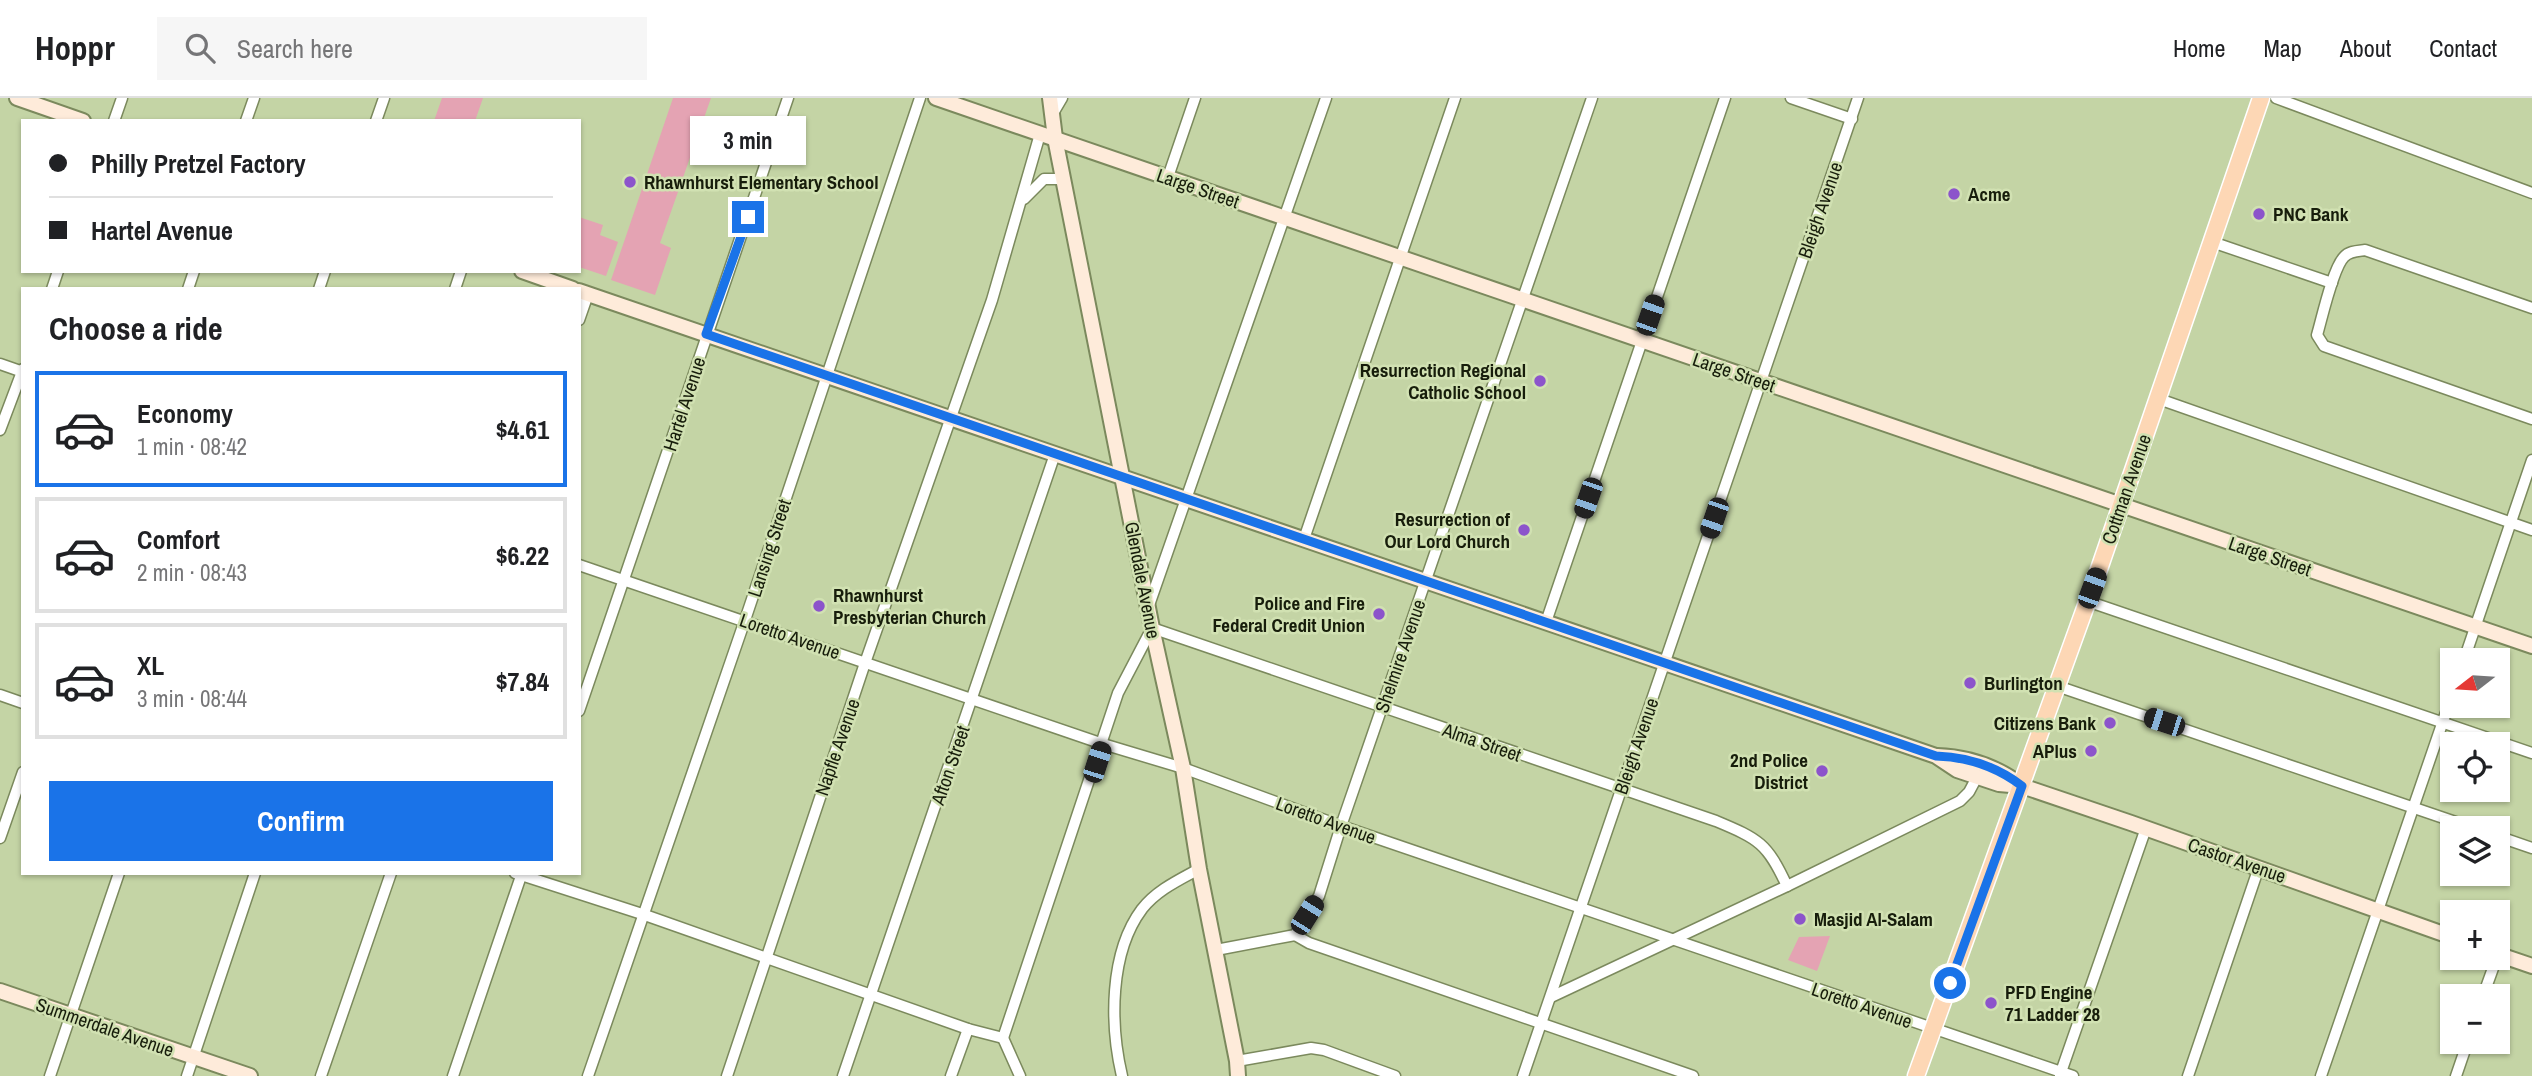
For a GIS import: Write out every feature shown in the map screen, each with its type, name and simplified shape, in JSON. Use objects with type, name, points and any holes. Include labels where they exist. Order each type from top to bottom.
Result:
[{"type":"main road","name":"Cottman Avenue","points":[[1916,1076],[2022,786],[2261,98]]},
{"type":"street","points":[[17,98],[77,119]]},
{"type":"street","points":[[115,119],[122,98]]},
{"type":"street","points":[[247,119],[254,98]]},
{"type":"street","points":[[377,119],[384,98]]},
{"type":"street","name":"Hartel Avenue","points":[[581,705],[788,98]]},
{"type":"street","name":"Lansing Street","points":[[588,1076],[745,620],[919,98]]},
{"type":"street","name":"Large Street","points":[[936,98],[2532,646]]},
{"type":"street","name":"Glendale Avenue","points":[[1050,98],[1055,138],[1152,628],[1183,768],[1199,869],[1239,1071]]},
{"type":"street","points":[[1052,116],[1062,98]]},
{"type":"street","points":[[1168,177],[1195,98]]},
{"type":"street","points":[[1149,606],[1326,98]]},
{"type":"street","points":[[1304,539],[1455,98]]},
{"type":"street","name":"Shelmire Avenue","points":[[1295,935],[1319,896],[1592,98]]},
{"type":"street","points":[[1546,622],[1725,98]]},
{"type":"street","points":[[1791,98],[1852,119]]},
{"type":"street","name":"Bleigh Avenue","points":[[1523,1076],[1858,98]]},
{"type":"street","points":[[2276,98],[2532,193]]},
{"type":"street","name":"Napfle Avenue","points":[[727,1076],[865,663],[992,300],[1040,134]]},
{"type":"street","points":[[1021,202],[1044,179],[1063,179]]},
{"type":"street","points":[[2212,242],[2332,284]]},
{"type":"street","points":[[2532,308],[2365,250],[2353,251],[2343,257],[2317,335],[2324,346],[2532,419]]},
{"type":"street","name":"Castor Avenue","points":[[528,273],[568,287]]},
{"type":"street","name":"Castor Avenue","points":[[581,291],[1936,756],[1956,770],[1999,784],[2022,786],[2259,867],[2440,933]]},
{"type":"street","points":[[0,364],[21,371]]},
{"type":"street","points":[[0,430],[21,374]]},
{"type":"street","points":[[2156,398],[2532,530]]},
{"type":"street","name":"Afton Street","points":[[843,1076],[1055,454]]},
{"type":"street","points":[[2467,648],[2532,460]]},
{"type":"street","name":"Loretto Avenue","points":[[581,566],[1102,744],[1183,768],[1341,826],[2060,1074],[2073,1076]]},
{"type":"street","points":[[2087,601],[2532,753]]},
{"type":"street","points":[[1020,1076],[1003,1038],[1118,694],[1152,628]]},
{"type":"street","name":"Alma Street","points":[[1152,628],[1705,817],[1760,842],[1771,855],[1787,886]]},
{"type":"street","points":[[2057,686],[2440,817]]},
{"type":"street","points":[[0,695],[21,702]]},
{"type":"street","points":[[2321,1076],[2444,718]]},
{"type":"street","name":"Castor Avenue","points":[[1936,756],[1960,757],[2003,771],[2022,786]]},
{"type":"street","points":[[1551,997],[1960,802],[1977,777]]},
{"type":"street","points":[[0,838],[21,778]]},
{"type":"street","points":[[2060,1074],[2146,828]]},
{"type":"street","points":[[2510,840],[2532,848]]},
{"type":"street","points":[[2188,1076],[2259,867]]},
{"type":"street","points":[[1122,1076],[1117,1056],[1114,1002],[1118,967],[1130,931],[1142,909],[1163,889],[1199,869]]},
{"type":"street","points":[[50,1076],[118,875]]},
{"type":"street","points":[[187,1076],[254,875]]},
{"type":"street","points":[[321,1076],[390,875]]},
{"type":"street","points":[[453,1076],[520,875]]},
{"type":"street","points":[[523,875],[968,1029],[1003,1038]]},
{"type":"street","points":[[1216,950],[1295,935],[1309,943],[1693,1076]]},
{"type":"street","points":[[2510,959],[2532,966]]},
{"type":"street","name":"Summerdale Avenue","points":[[0,991],[250,1076]]},
{"type":"street","points":[[951,1076],[968,1029]]},
{"type":"street","points":[[1239,1071],[1311,1048],[1324,1050],[1395,1076]]},
{"type":"street","points":[[2456,1076],[2464,1054]]},
{"type":"shaded area","points":[[442,98],[483,98],[476,119],[435,119]]},
{"type":"shaded area","points":[[673,98],[711,98],[660,243],[671,248],[655,295],[611,280]]},
{"type":"shaded area","points":[[581,218],[603,225],[600,235],[618,242],[606,276],[581,268]]},
{"type":"shaded area","points":[[1830,936],[1817,971],[1788,960],[1799,937]]},
{"type":"place","name":"Rhawnhurst Elementary School","points":[[630,182]]},
{"type":"place","name":"Acme","points":[[1954,194]]},
{"type":"place","name":"PNC Bank","points":[[2259,214]]},
{"type":"place","name":"Resurrection Regional Catholic School","points":[[1540,381]]},
{"type":"place","name":"Resurrection of Our Lord Church","points":[[1524,530]]},
{"type":"place","name":"Rhawnhurst Presbyterian Church","points":[[819,606]]},
{"type":"place","name":"Police and Fire Federal Credit Union","points":[[1379,614]]},
{"type":"place","name":"Burlington","points":[[1970,683]]},
{"type":"place","name":"Citizens Bank","points":[[2110,723]]},
{"type":"place","name":"APlus","points":[[2091,751]]},
{"type":"place","name":"2nd Police District","points":[[1822,771]]},
{"type":"place","name":"Masjid Al-Salam","points":[[1800,919]]},
{"type":"place","name":"PFD Engine 71 Ladder 28","points":[[1991,1003]]},
{"type":"route","points":[[748,217],[706,334],[1936,756],[1960,757],[2003,771],[2022,786],[1950,983]]}]
